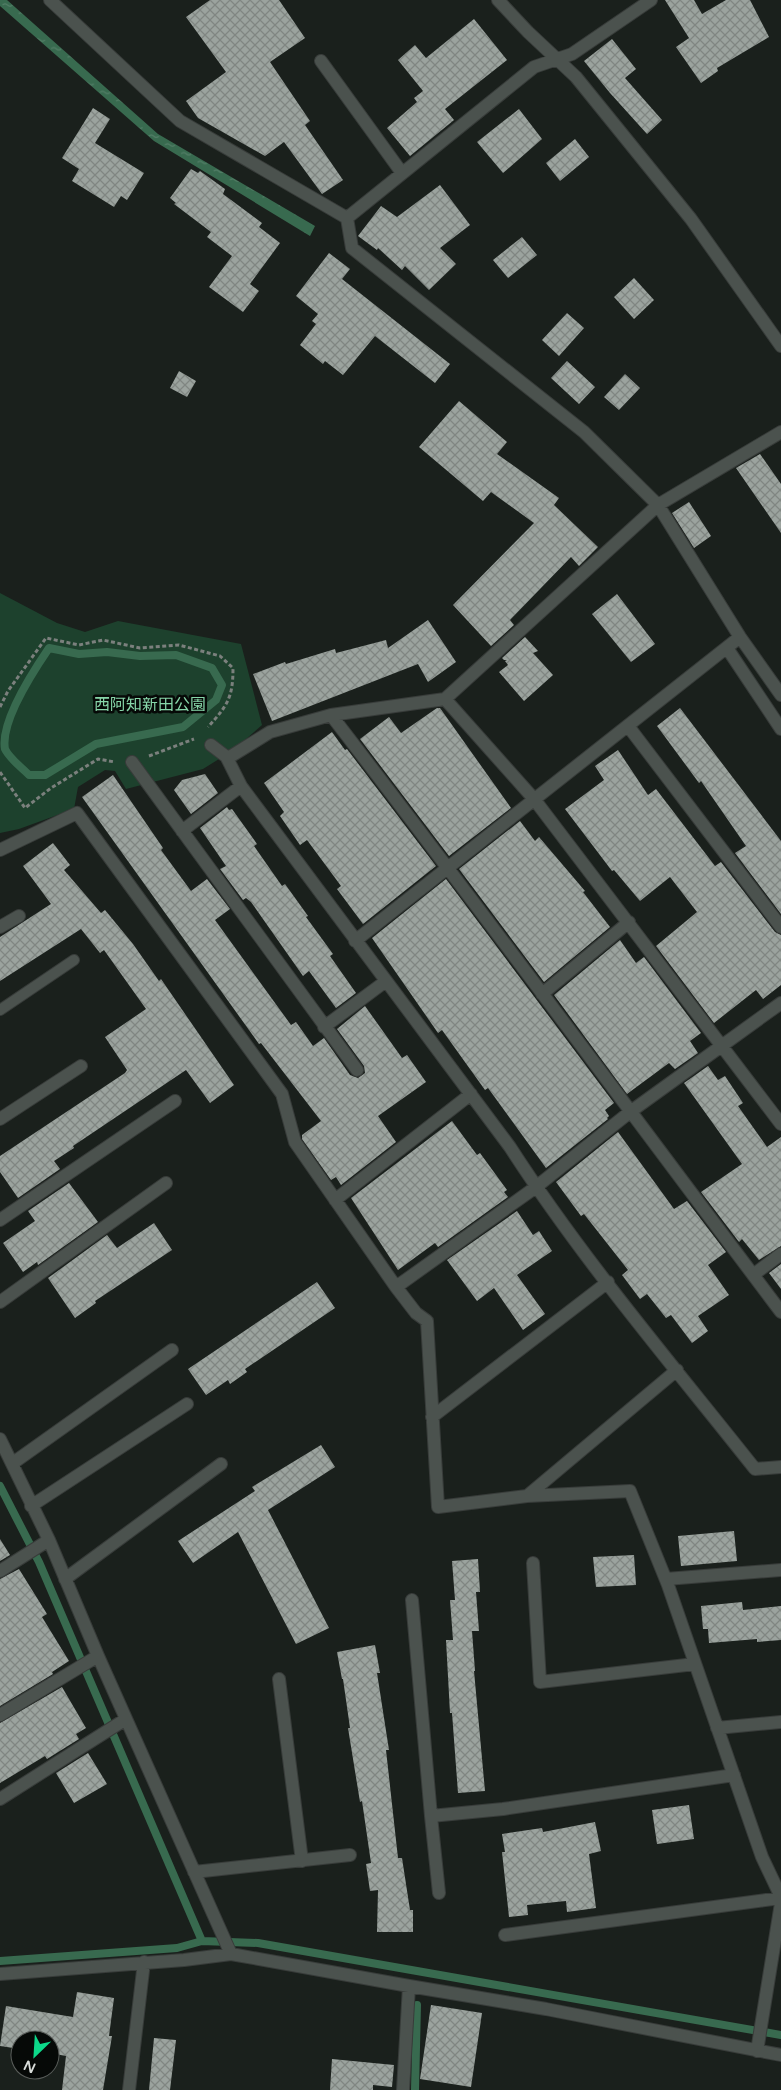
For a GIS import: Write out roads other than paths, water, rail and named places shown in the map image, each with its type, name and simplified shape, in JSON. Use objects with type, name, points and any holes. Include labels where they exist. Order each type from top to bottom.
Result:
[{"type":"street","points":[[50,0],[180,121],[347,218]]},
{"type":"street","points":[[498,0],[576,77],[691,219],[781,346]]},
{"type":"street","points":[[347,218],[534,67],[572,54],[651,0]]},
{"type":"street","points":[[321,61],[402,173]]},
{"type":"street","points":[[347,218],[352,248],[584,432],[658,505],[740,637],[781,695]]},
{"type":"street","points":[[211,746],[228,758],[270,732],[331,715],[444,699],[658,505],[781,432]]},
{"type":"street","points":[[355,940],[740,637]]},
{"type":"street","points":[[727,648],[781,729]]},
{"type":"street","points":[[444,699],[534,799],[724,1046],[781,1124]]},
{"type":"street","points":[[331,715],[448,867],[781,1312]]},
{"type":"street","points":[[628,726],[781,927]]},
{"type":"street","points":[[226,756],[241,786],[510,1147],[536,1188],[608,1282],[755,1468],[781,1467]]},
{"type":"street","points":[[132,762],[356,1070]]},
{"type":"street","points":[[182,831],[241,786]]},
{"type":"street","points":[[0,850],[77,812],[282,1094],[295,1142],[396,1287],[416,1313],[427,1320],[438,1506],[526,1496],[630,1491],[666,1579],[762,1857],[781,1897],[505,1935]]},
{"type":"street","points":[[0,927],[19,916]]},
{"type":"street","points":[[542,994],[629,922]]},
{"type":"street","points":[[324,1026],[386,981]]},
{"type":"street","points":[[396,1287],[536,1188],[630,1112],[724,1046],[781,1003]]},
{"type":"street","points":[[0,1119],[81,1066]]},
{"type":"street","points":[[335,1200],[471,1094]]},
{"type":"street","points":[[0,1220],[175,1101]]},
{"type":"street","points":[[0,1302],[166,1183]]},
{"type":"street","points":[[753,1275],[781,1254]]},
{"type":"street","points":[[432,1417],[608,1282]]},
{"type":"street","points":[[13,1463],[172,1350]]},
{"type":"street","points":[[526,1496],[677,1370]]},
{"type":"street","points":[[31,1506],[188,1404]]},
{"type":"street","points":[[0,1439],[13,1463],[97,1657],[231,1953]]},
{"type":"street","points":[[65,1580],[221,1464]]},
{"type":"street","points":[[0,1571],[48,1541]]},
{"type":"street","points":[[533,1563],[540,1682],[695,1664]]},
{"type":"street","points":[[666,1579],[781,1570]]},
{"type":"street","points":[[412,1600],[439,1893]]},
{"type":"street","points":[[0,1715],[97,1657]]},
{"type":"street","points":[[279,1679],[302,1861]]},
{"type":"street","points":[[0,1799],[125,1719]]},
{"type":"street","points":[[717,1728],[781,1722]]},
{"type":"street","points":[[431,1816],[503,1809],[734,1775]]},
{"type":"street","points":[[194,1872],[350,1855]]},
{"type":"street","points":[[758,2044],[781,1903]]},
{"type":"street","points":[[0,1974],[184,1960],[231,1953],[409,1986],[758,2044],[781,2055]]},
{"type":"street","points":[[129,2090],[144,1962]]},
{"type":"street","points":[[403,2090],[409,1986]]},
{"type":"lane","points":[[0,1010],[74,960]]},
{"type":"water","points":[[0,0],[7,0],[158,134],[315,226],[310,236],[154,141],[0,6]]},
{"type":"waterway","points":[[49,648],[79,654],[107,652],[140,656],[176,655],[212,668],[222,685],[216,700],[183,727],[96,744],[45,775],[29,775],[12,759],[5,749],[5,738],[13,711],[35,669],[49,648]]},
{"type":"waterway","points":[[0,1486],[39,1562],[202,1941]]},
{"type":"waterway","points":[[0,1961],[177,1948],[202,1941],[258,1943],[781,2035]]},
{"type":"waterway","points":[[415,2090],[417,2005]]},
{"type":"park label","name":"西阿知新田公園","points":[[150,704]]}]
